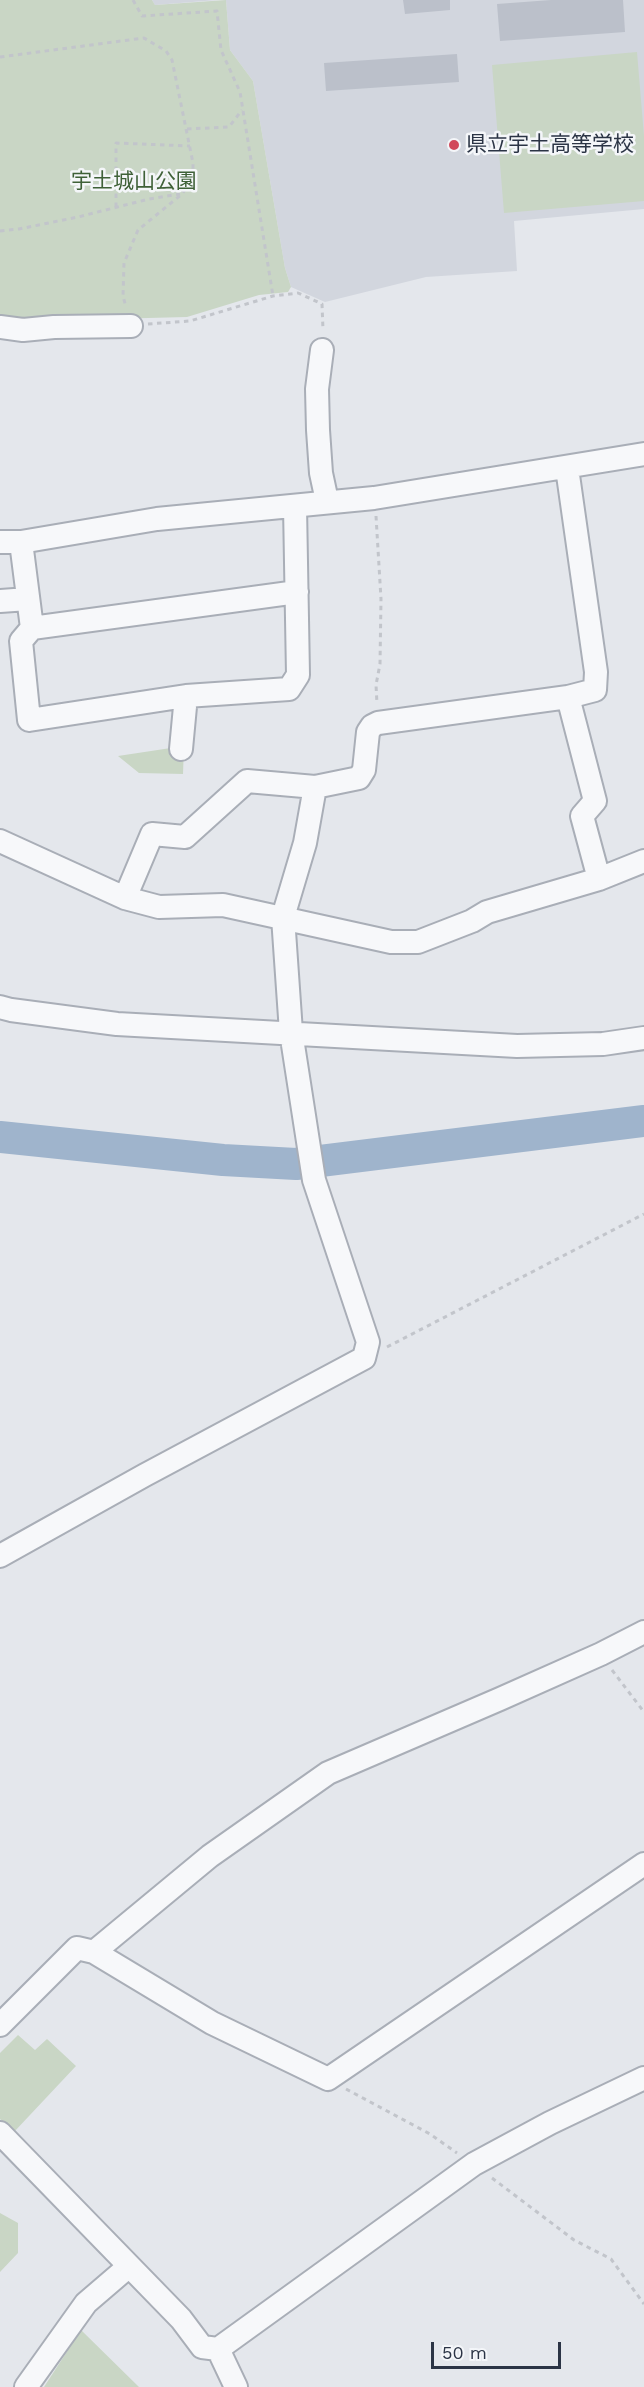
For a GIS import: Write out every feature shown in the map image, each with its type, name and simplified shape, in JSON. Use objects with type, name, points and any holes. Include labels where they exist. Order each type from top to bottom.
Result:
[{"type":"street","points":[[0,327],[23,330],[54,327],[131,326]]},
{"type":"street","points":[[322,350],[317,389],[318,430],[321,473],[327,501]]},
{"type":"street","points":[[32,628],[28,599],[11,542],[157,519],[374,498],[644,454]]},
{"type":"street","points":[[125,898],[152,834],[185,837],[248,781],[315,787],[359,778],[364,770],[368,732],[378,723],[568,697],[595,690],[597,672],[567,468]]},
{"type":"street","points":[[295,506],[297,592],[298,675],[289,689],[186,696],[29,720],[21,641],[32,628],[297,592]]},
{"type":"street","points":[[0,601],[28,599]]},
{"type":"street","points":[[181,749],[186,696]]},
{"type":"street","points":[[568,697],[595,801],[582,816],[599,879]]},
{"type":"street","points":[[0,1557],[145,1475],[364,1358],[368,1342],[314,1180],[291,1032],[283,917],[305,843],[315,787]]},
{"type":"street","points":[[0,841],[125,898],[159,907],[223,905],[391,942],[418,942],[472,921],[487,912],[599,879],[644,861]]},
{"type":"street","points":[[0,1006],[11,1010],[117,1024],[517,1046],[603,1044],[644,1038]]},
{"type":"street","points":[[94,1952],[210,1856],[328,1773],[601,1654],[644,1632]]},
{"type":"street","points":[[0,2025],[77,1948],[94,1952],[212,2023],[328,2079],[644,1864]]},
{"type":"street","points":[[0,2133],[181,2319],[202,2347],[218,2349],[474,2164],[550,2123],[644,2078]]},
{"type":"street","points":[[26,2387],[86,2303],[129,2267]]},
{"type":"street","points":[[218,2349],[236,2387]]},
{"type":"path","points":[[134,0],[142,16],[217,10],[221,50],[240,92],[273,296]]},
{"type":"path","points":[[0,57],[144,38],[166,51],[172,60],[190,146],[193,178],[182,194],[138,230],[124,263],[123,296],[131,326],[190,321],[273,296],[298,293],[322,304],[324,322],[322,350]]},
{"type":"path","points":[[186,129],[229,127],[242,109]]},
{"type":"path","points":[[116,207],[116,143],[190,146]]},
{"type":"path","points":[[0,231],[19,230],[149,199],[182,194]]},
{"type":"path","points":[[374,498],[381,599],[380,664],[376,685],[378,723]]},
{"type":"path","points":[[364,1358],[644,1214]]},
{"type":"path","points":[[601,1654],[644,1713]]},
{"type":"path","points":[[328,2079],[430,2134],[474,2164],[574,2240],[611,2259],[644,2304]]},
{"type":"shaded area","points":[[152,0],[217,0],[155,5]]},
{"type":"shaded area","name":"県立宇土高等学校","points":[[226,0],[644,0],[644,209],[514,221],[517,271],[426,277],[325,302],[291,287],[285,268],[253,81],[230,50]]},
{"type":"green space","name":"宇土城山公園","points":[[0,0],[152,0],[155,5],[226,0],[230,50],[253,81],[285,268],[291,287],[288,292],[259,295],[187,317],[31,321],[0,319]]},
{"type":"green space","points":[[637,52],[644,136],[644,201],[504,213],[492,65]]},
{"type":"green space","points":[[184,746],[183,774],[139,773],[118,756]]},
{"type":"green space","points":[[18,2035],[35,2050],[47,2039],[76,2066],[14,2132],[0,2119],[0,2053]]},
{"type":"green space","points":[[0,2213],[18,2223],[18,2253],[0,2272]]},
{"type":"green space","points":[[81,2330],[139,2387],[44,2387]]},
{"type":"building","points":[[403,0],[450,0],[450,10],[405,14]]},
{"type":"building","points":[[551,0],[623,0],[625,32],[500,41],[497,4]]},
{"type":"building","points":[[457,54],[459,82],[326,91],[324,63]]},
{"type":"waterway","points":[[0,1137],[223,1160],[296,1164],[644,1121]]},
{"type":"place","name":"県立宇土高等学校","points":[[454,145]]}]
